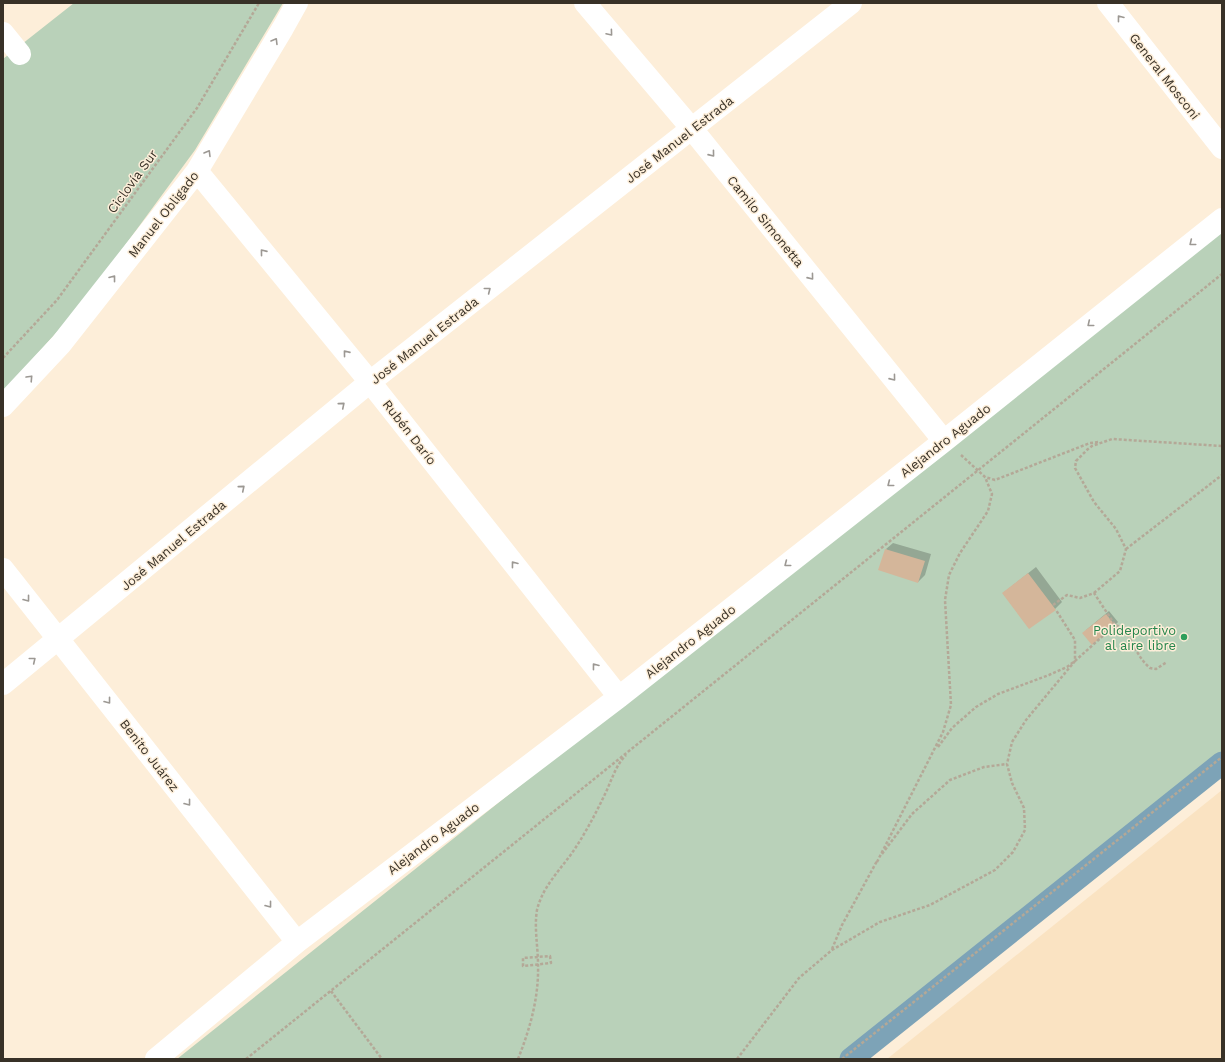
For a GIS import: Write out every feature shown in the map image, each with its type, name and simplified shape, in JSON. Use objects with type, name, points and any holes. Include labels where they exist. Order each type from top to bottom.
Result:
[{"type":"street","name":"Manuel Obligado","points":[[3,406],[61,344],[197,172],[297,3]]},
{"type":"street","name":"Camilo Simonetta","points":[[585,3],[692,129],[944,441]]},
{"type":"street","name":"José Manuel Estrada","points":[[3,684],[370,382],[851,3]]},
{"type":"street","name":"General Mosconi","points":[[1108,3],[1222,148]]},
{"type":"street","points":[[3,33],[20,54]]},
{"type":"street","name":"Rubén Darío","points":[[197,172],[370,382],[619,697]]},
{"type":"street","name":"Alejandro Aguado","points":[[156,1059],[298,942],[619,697],[944,441],[1222,219]]},
{"type":"street","name":"Benito Juárez","points":[[3,569],[298,942]]},
{"type":"path","name":"Ciclovía Sur","points":[[3,358],[58,300],[197,108],[259,3]]},
{"type":"path","points":[[246,1059],[1222,274]]},
{"type":"path","points":[[985,477],[995,480],[1090,444],[1112,439],[1222,446]]},
{"type":"path","points":[[1112,439],[1092,446],[1088,449],[1076,461],[1075,468],[1094,502],[1116,530],[1126,549]]},
{"type":"path","points":[[932,757],[943,732],[951,705],[945,600],[949,575],[960,552],[988,511],[992,494],[985,477],[944,441]]},
{"type":"path","points":[[1053,605],[1066,595],[1080,598],[1094,593],[1120,570],[1126,549],[1222,475]]},
{"type":"path","points":[[1094,593],[1115,625],[1120,626],[1126,632],[1136,650],[1150,668],[1156,669],[1167,662]]},
{"type":"path","points":[[1056,610],[1075,640],[1074,661]]},
{"type":"path","points":[[737,1059],[798,978],[832,950],[880,922],[930,904],[996,870],[1013,852],[1025,830],[1024,808],[1012,783],[1007,764],[1012,742],[1026,720],[1074,661],[1115,625]]},
{"type":"path","points":[[832,950],[842,925],[877,862],[918,779],[943,738],[976,707],[998,694],[1049,675],[1074,661]]},
{"type":"path","points":[[518,1059],[527,1036],[537,997],[538,957],[535,928],[537,910],[541,899],[552,878],[572,852],[596,812],[619,764],[634,746]]},
{"type":"path","points":[[842,1059],[1222,757]]},
{"type":"path","points":[[877,862],[912,814],[950,780],[984,767],[1007,764]]},
{"type":"path","points":[[550,956],[550,963],[523,966],[522,958],[538,957],[550,956]]},
{"type":"path","points":[[331,991],[382,1059]]},
{"type":"shaded area","points":[[1222,790],[1222,1059],[887,1059]]},
{"type":"green space","points":[[74,3],[283,3],[195,150],[82,304],[3,392],[3,59]]},
{"type":"green space","points":[[1222,226],[1222,773],[862,1059],[177,1059]]},
{"type":"building","points":[[885,549],[925,561],[918,583],[878,570]]},
{"type":"building","points":[[1028,573],[1056,610],[1029,629],[1002,593]]},
{"type":"building","points":[[1106,614],[1115,625],[1092,645],[1082,633]]},
{"type":"waterway","points":[[851,1059],[1222,763]]},
{"type":"place","name":"Polideportivo al aire libre","points":[[1184,637]]}]
